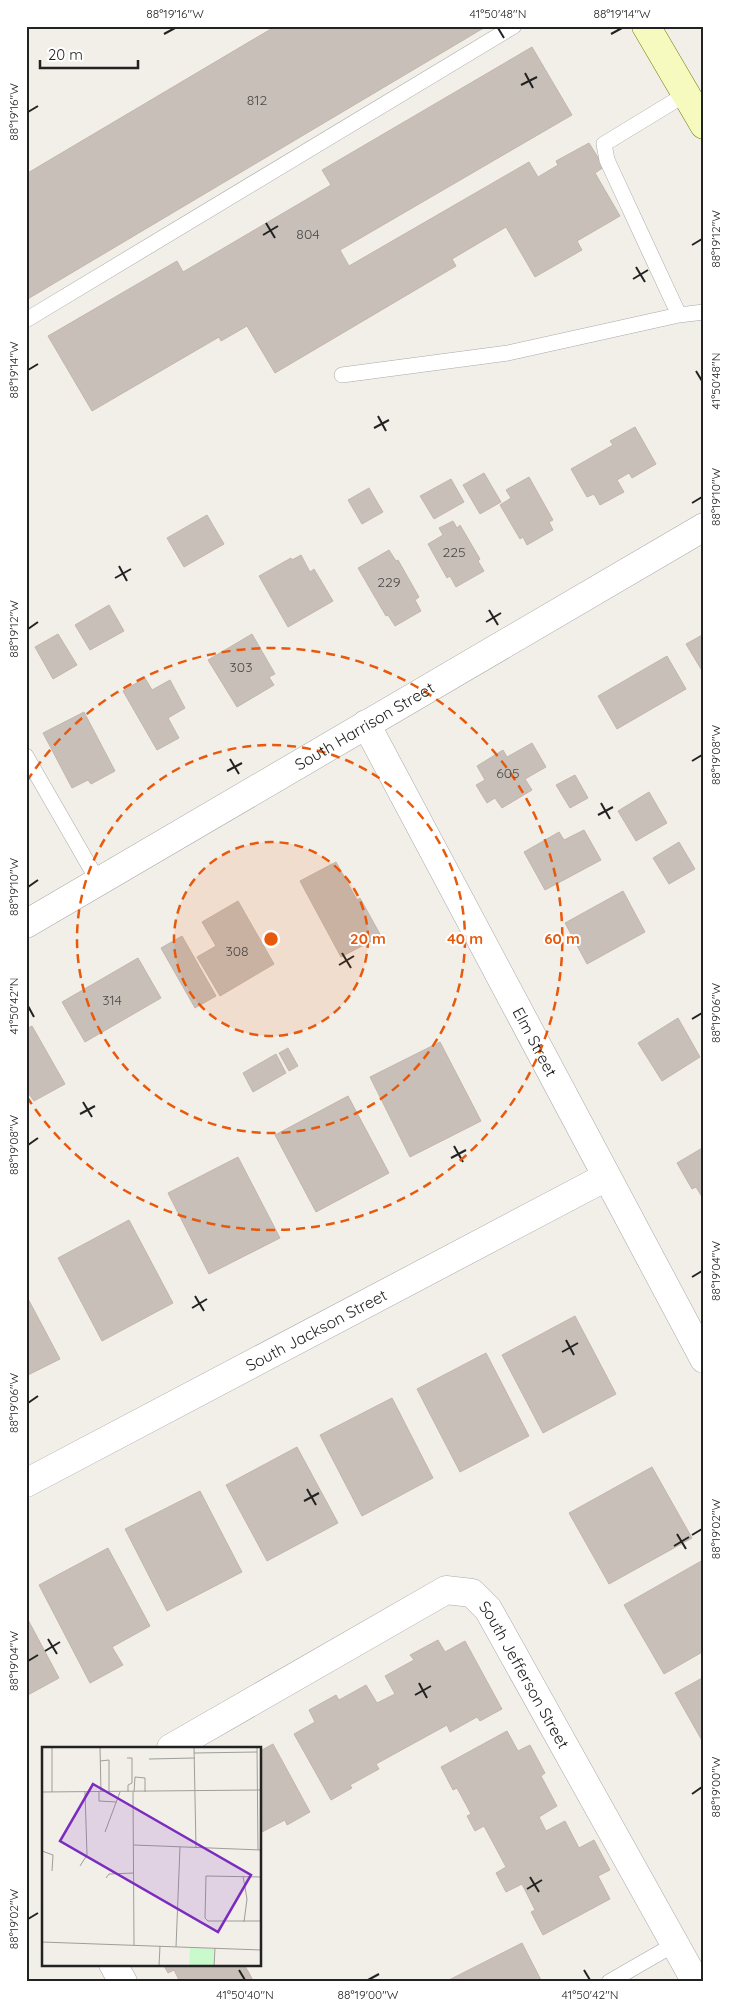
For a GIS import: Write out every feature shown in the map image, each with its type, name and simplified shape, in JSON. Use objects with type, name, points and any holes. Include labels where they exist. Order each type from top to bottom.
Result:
[{"type":"main road","points":[[646,26],[697,109]]},
{"type":"street","name":"South Harrison Street","points":[[26,924],[704,527]]},
{"type":"street","name":"Elm Street","points":[[366,724],[606,1178],[696,1326],[704,1359]]},
{"type":"street","name":"South Jackson Street","points":[[26,1483],[606,1178]]},
{"type":"street","name":"South Jefferson Street","points":[[173,1747],[446,1590],[472,1593],[488,1609],[696,1982]]},
{"type":"street","points":[[114,1966],[123,1982]]},
{"type":"lane","points":[[26,320],[514,26]]},
{"type":"lane","points":[[679,315],[606,160],[604,144],[697,109]]},
{"type":"lane","points":[[342,375],[508,353],[679,315],[704,312]]},
{"type":"lane","points":[[26,756],[98,881]]},
{"type":"lane","points":[[609,1982],[675,1944]]},
{"type":"building","points":[[276,26],[487,26],[26,300],[26,174]]},
{"type":"building","points":[[532,47],[572,115],[340,250],[349,266],[529,162],[538,177],[558,165],[556,161],[589,143],[604,167],[595,173],[620,216],[577,241],[582,250],[535,277],[506,227],[452,259],[456,266],[275,373],[247,326],[221,341],[219,337],[92,411],[48,336],[177,261],[183,272],[331,185],[322,170]]},
{"type":"building","points":[[635,427],[656,464],[632,478],[629,473],[617,480],[624,492],[600,505],[594,494],[587,497],[571,469],[613,445],[610,441]]},
{"type":"building","points":[[484,473],[501,502],[480,514],[463,485]]},
{"type":"building","points":[[529,477],[553,520],[549,522],[553,530],[527,545],[523,537],[520,539],[500,505],[511,498],[506,490]]},
{"type":"building","points":[[451,479],[464,502],[434,519],[420,496]]},
{"type":"building","points":[[369,488],[383,512],[362,524],[348,500]]},
{"type":"building","points":[[207,515],[224,544],[184,567],[167,538]]},
{"type":"building","points":[[453,521],[457,528],[460,525],[480,559],[478,561],[484,571],[456,587],[450,576],[447,578],[428,544],[443,535],[439,528]]},
{"type":"building","points":[[389,550],[396,561],[398,560],[419,597],[415,600],[421,611],[395,626],[388,615],[386,616],[358,568]]},
{"type":"building","points":[[301,555],[310,572],[314,569],[333,601],[288,627],[259,576],[291,558],[292,560]]},
{"type":"building","points":[[109,605],[124,631],[90,650],[75,625]]},
{"type":"building","points":[[58,634],[77,665],[53,679],[35,647]]},
{"type":"building","points":[[252,634],[275,674],[269,677],[274,685],[237,707],[208,660]]},
{"type":"building","points":[[704,634],[704,674],[686,644]]},
{"type":"building","points":[[667,656],[686,689],[617,729],[598,696]]},
{"type":"building","points":[[145,678],[152,690],[170,680],[185,708],[168,718],[179,738],[157,750],[123,691]]},
{"type":"building","points":[[84,712],[115,771],[91,784],[88,780],[72,788],[43,733]]},
{"type":"building","points":[[532,743],[546,767],[525,779],[532,790],[502,808],[495,798],[487,803],[476,785],[485,780],[477,766],[503,750],[507,757]]},
{"type":"building","points":[[575,775],[588,798],[570,808],[556,785]]},
{"type":"building","points":[[649,792],[667,823],[636,841],[618,811]]},
{"type":"building","points":[[584,830],[601,860],[545,890],[524,852],[559,832],[564,840]]},
{"type":"building","points":[[679,842],[695,869],[669,884],[653,858]]},
{"type":"building","points":[[336,862],[357,900],[360,898],[381,936],[341,957],[300,881]]},
{"type":"building","points":[[623,891],[645,932],[587,964],[565,923]]},
{"type":"building","points":[[238,901],[274,964],[220,996],[197,957],[216,946],[202,922]]},
{"type":"building","points":[[182,936],[216,996],[195,1008],[161,948]]},
{"type":"building","points":[[138,958],[161,998],[85,1042],[62,1002]]},
{"type":"building","points":[[678,1018],[700,1057],[662,1081],[638,1043]]},
{"type":"building","points":[[32,1026],[65,1084],[34,1101],[26,1090],[26,1029]]},
{"type":"building","points":[[440,1042],[481,1121],[410,1157],[370,1077]]},
{"type":"building","points":[[288,1048],[298,1066],[289,1071],[279,1053]]},
{"type":"building","points":[[276,1054],[286,1073],[253,1092],[243,1073]]},
{"type":"building","points":[[348,1096],[389,1173],[316,1212],[275,1135]]},
{"type":"building","points":[[704,1147],[704,1200],[696,1187],[692,1189],[677,1163]]},
{"type":"building","points":[[238,1157],[280,1238],[209,1274],[168,1193]]},
{"type":"building","points":[[129,1220],[173,1303],[102,1341],[58,1258]]},
{"type":"building","points":[[26,1295],[60,1359],[26,1376]]},
{"type":"building","points":[[575,1316],[616,1394],[543,1433],[502,1355]]},
{"type":"building","points":[[486,1353],[529,1436],[460,1472],[417,1389]]},
{"type":"building","points":[[392,1398],[433,1478],[362,1516],[320,1435]]},
{"type":"building","points":[[297,1447],[338,1523],[267,1561],[226,1485]]},
{"type":"building","points":[[652,1467],[692,1538],[609,1584],[569,1513]]},
{"type":"building","points":[[200,1491],[242,1572],[167,1611],[125,1529]]},
{"type":"building","points":[[108,1548],[150,1626],[112,1647],[123,1665],[90,1683],[39,1585]]},
{"type":"building","points":[[703,1560],[704,1651],[664,1674],[624,1605]]},
{"type":"building","points":[[26,1616],[59,1678],[26,1696]]},
{"type":"building","points":[[438,1640],[445,1652],[465,1641],[502,1709],[480,1721],[477,1717],[450,1732],[447,1725],[376,1764],[379,1769],[350,1785],[352,1788],[331,1800],[294,1734],[315,1722],[309,1710],[336,1695],[339,1700],[366,1685],[377,1703],[395,1694],[385,1676],[414,1660],[410,1655]]},
{"type":"building","points":[[704,1677],[704,1744],[675,1693]]},
{"type":"building","points":[[507,1731],[518,1751],[530,1745],[545,1773],[541,1776],[557,1806],[539,1817],[546,1831],[565,1821],[579,1848],[594,1840],[610,1870],[598,1876],[610,1899],[543,1935],[531,1912],[535,1910],[522,1884],[506,1892],[496,1873],[506,1867],[484,1826],[475,1831],[467,1816],[471,1814],[457,1788],[453,1790],[441,1767]]},
{"type":"building","points":[[273,1744],[310,1812],[287,1825],[285,1820],[261,1832],[261,1750]]},
{"type":"building","points":[[522,1943],[542,1982],[445,1982]]},
{"type":"building","points":[[164,1966],[245,1966],[254,1982],[180,1982],[174,1970],[168,1973]]}]
